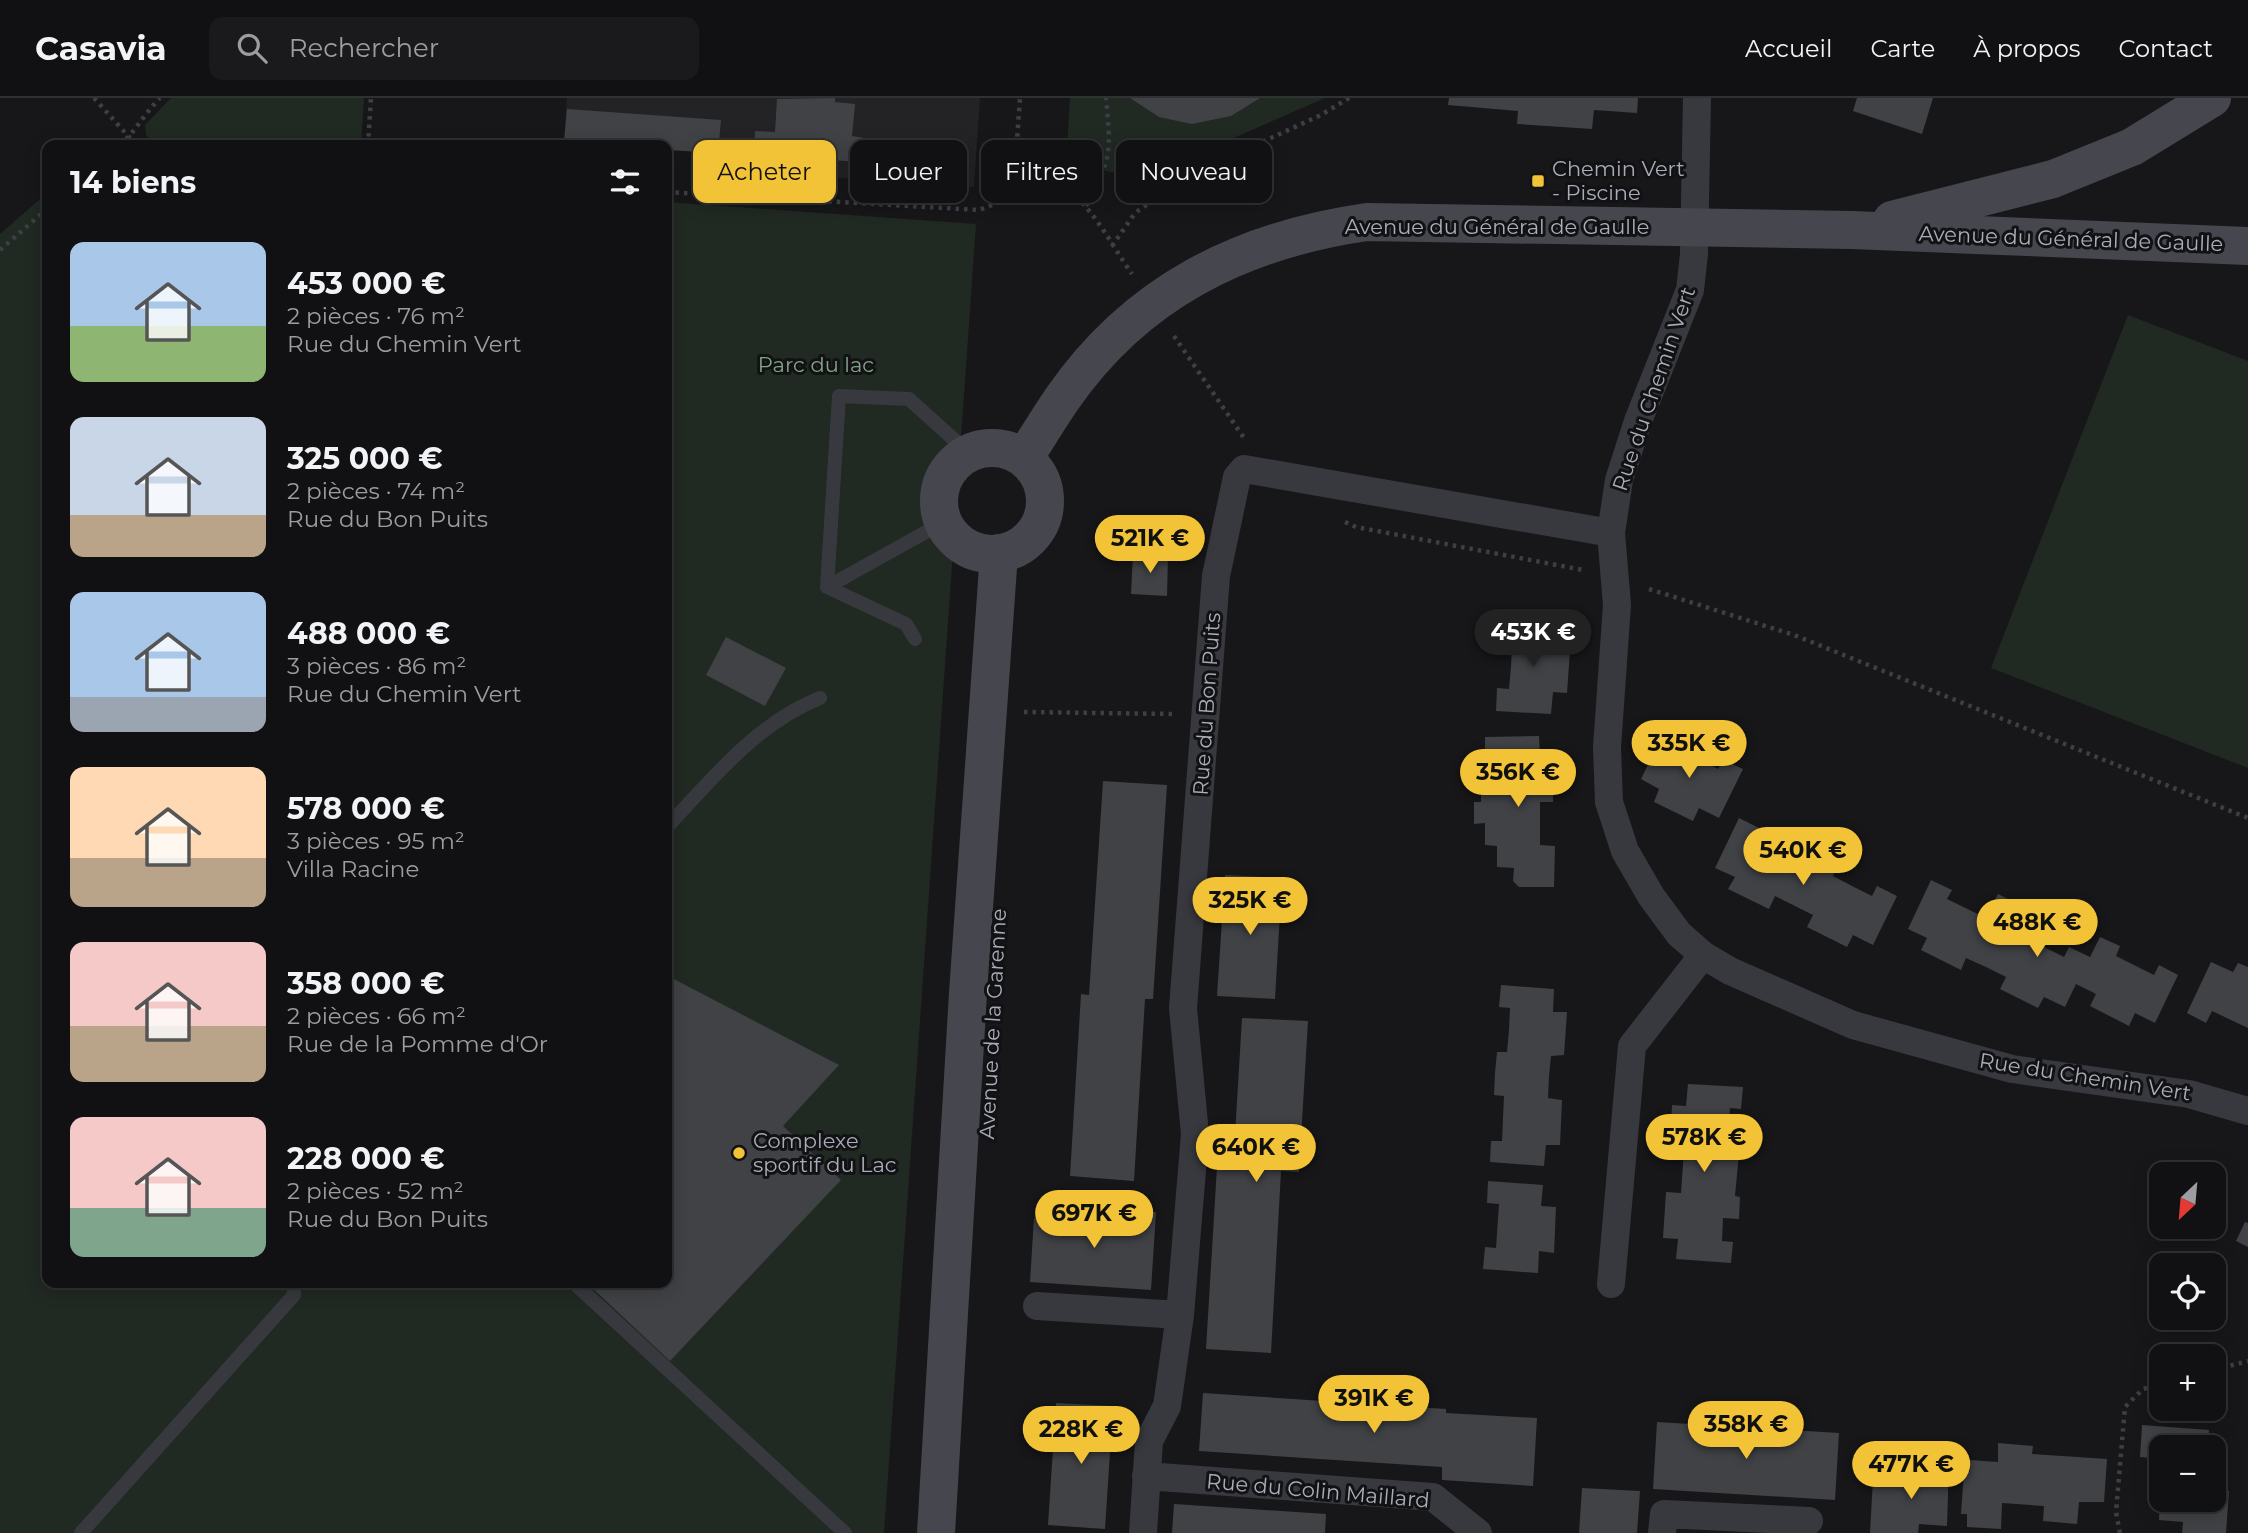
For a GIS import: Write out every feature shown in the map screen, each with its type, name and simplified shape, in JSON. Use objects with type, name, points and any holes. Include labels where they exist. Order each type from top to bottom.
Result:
[{"type":"street","name":"Rue du Chemin Vert","points":[[1697,98],[1690,290],[1638,421],[1619,480],[1611,533],[1616,579],[1607,747],[1609,802],[1625,851],[1651,897],[1679,934],[1703,955],[1730,971],[1853,1025],[1916,1044],[2066,1079],[2137,1084],[2189,1094],[2248,1111]]},
{"type":"street","name":"Avenue du Général de Gaulle","points":[[1852,230],[2053,178],[2132,147],[2212,98]]},
{"type":"street","name":"Avenue du Général de Gaulle","points":[[1024,457],[1061,400],[1136,317],[1170,290],[1263,244],[1316,229],[1367,222],[1852,230],[2248,246]]},
{"type":"street","points":[[997,448],[1024,457],[1036,470],[1044,487],[1045,505],[1041,523],[1031,537],[1016,548],[999,554],[982,553],[966,547],[953,537],[944,523],[940,490],[955,463],[969,453],[997,448]]},
{"type":"street","points":[[1244,469],[1611,533]]},
{"type":"street","name":"Rue du Bon Puits","points":[[1143,1533],[1149,1441],[1167,1406],[1180,1315],[1195,1134],[1183,1008],[1216,576],[1237,477],[1244,469]]},
{"type":"street","name":"Avenue de la Garenne","points":[[936,1533],[968,993],[999,554]]},
{"type":"street","points":[[1611,1284],[1632,1046],[1703,955]]},
{"type":"street","points":[[1037,1306],[1180,1315]]},
{"type":"street","name":"Rue du Colin Maillard","points":[[1146,1476],[1433,1497],[1478,1533]]},
{"type":"street","points":[[1662,1533],[1664,1514],[1809,1521]]},
{"type":"lane","points":[[827,587],[839,396],[909,399],[969,453]]},
{"type":"lane","points":[[827,587],[944,523]]},
{"type":"lane","points":[[827,587],[906,624],[915,639]]},
{"type":"lane","points":[[672,822],[740,750],[804,704],[820,698]]},
{"type":"lane","points":[[81,1533],[294,1295],[294,1288]]},
{"type":"lane","points":[[579,1288],[845,1533]]},
{"type":"path","points":[[94,98],[134,140]]},
{"type":"path","points":[[126,140],[141,116],[160,98]]},
{"type":"path","points":[[368,140],[371,98]]},
{"type":"path","points":[[1017,140],[1020,98]]},
{"type":"path","points":[[1086,206],[1105,171],[1111,148],[1106,98]]},
{"type":"path","points":[[1112,246],[1135,213],[1188,176],[1321,115],[1349,98]]},
{"type":"path","points":[[672,192],[954,210],[979,210],[997,203]]},
{"type":"path","points":[[1083,203],[1136,281]]},
{"type":"path","points":[[0,250],[42,212]]},
{"type":"path","points":[[1172,332],[1244,434],[1244,469]]},
{"type":"path","points":[[1333,516],[1356,527],[1588,571],[1794,635],[2248,818]]},
{"type":"path","points":[[1023,712],[1207,715]]},
{"type":"path","points":[[2226,1367],[2248,1361]]},
{"type":"path","points":[[2120,1533],[2116,1512],[2125,1407],[2143,1389],[2149,1387]]},
{"type":"shaded area","points":[[567,98],[980,98],[974,187],[967,187],[967,140],[850,140],[850,178],[836,177],[836,140],[693,140],[693,151],[672,149],[672,140],[564,140]]},
{"type":"green space","points":[[171,98],[364,98],[361,140],[150,140],[146,135],[145,125]]},
{"type":"green space","points":[[1070,98],[1325,98],[1229,140],[1116,140],[1116,173],[1102,170],[1102,140],[1067,140]]},
{"type":"green space","name":"Parc du lac","points":[[42,197],[42,1288],[672,1288],[672,202],[976,224],[884,1533],[0,1533],[0,234]]},
{"type":"green space","points":[[2128,315],[2248,361],[2248,768],[1991,668]]},
{"type":"building","points":[[835,98],[835,102],[855,104],[852,136],[871,140],[850,140],[850,161],[836,160],[836,140],[755,140],[755,131],[775,132],[777,99]]},
{"type":"building","points":[[1130,98],[1260,98],[1231,116],[1192,124],[1159,117]]},
{"type":"building","points":[[1449,98],[1638,98],[1637,113],[1594,110],[1592,129],[1517,124],[1518,111],[1448,105]]},
{"type":"building","points":[[1857,98],[1933,98],[1922,134],[1853,111]]},
{"type":"building","points":[[567,109],[721,120],[719,140],[693,140],[693,152],[672,150],[672,140],[564,140]]},
{"type":"building","points":[[1133,554],[1168,556],[1167,596],[1131,594]]},
{"type":"building","points":[[1501,623],[1557,627],[1555,648],[1570,650],[1567,693],[1553,692],[1551,714],[1496,711],[1497,688],[1509,689],[1511,667],[1512,645],[1500,645]]},
{"type":"building","points":[[726,637],[786,668],[765,706],[706,675]]},
{"type":"building","points":[[1665,730],[1684,740],[1679,749],[1718,769],[1723,760],[1743,769],[1719,818],[1699,808],[1693,821],[1654,802],[1659,789],[1641,779]]},
{"type":"building","points":[[1539,736],[1540,758],[1553,758],[1553,802],[1540,802],[1540,845],[1555,846],[1554,887],[1519,887],[1513,881],[1514,868],[1497,867],[1497,846],[1485,845],[1485,823],[1474,824],[1474,802],[1481,802],[1481,779],[1496,780],[1496,757],[1485,758],[1485,737]]},
{"type":"building","points":[[1103,781],[1167,785],[1153,999],[1145,999],[1134,1181],[1070,1176],[1081,994],[1089,995]]},
{"type":"building","points":[[1739,818],[1759,828],[1755,838],[1774,848],[1794,857],[1799,848],[1837,867],[1833,876],[1872,896],[1877,886],[1897,896],[1873,945],[1853,935],[1847,947],[1807,927],[1813,915],[1775,896],[1769,909],[1728,889],[1735,877],[1715,868]]},
{"type":"building","points":[[1225,875],[1282,878],[1275,999],[1217,996]]},
{"type":"building","points":[[1931,880],[1952,890],[1947,899],[1986,918],[1998,894],[2016,903],[2008,917],[2030,929],[2026,938],[2064,957],[2069,947],[2090,957],[2100,937],[2120,946],[2116,956],[2154,975],[2159,965],[2178,975],[2155,1023],[2135,1013],[2129,1026],[2090,1006],[2096,994],[2076,984],[2065,1007],[2044,997],[2038,1008],[2000,989],[2006,977],[1986,967],[1966,958],[1961,970],[1921,950],[1927,938],[1908,929]]},
{"type":"building","points":[[2211,962],[2233,972],[2238,963],[2248,967],[2248,1028],[2212,1011],[2206,1023],[2187,1013]]},
{"type":"building","name":"Complexe sportif du Lac","points":[[672,978],[839,1065],[783,1126],[841,1180],[670,1361],[592,1288],[672,1288]]},
{"type":"building","points":[[1501,985],[1554,989],[1553,1012],[1567,1012],[1564,1055],[1551,1056],[1549,1077],[1548,1098],[1562,1100],[1560,1145],[1546,1145],[1544,1166],[1490,1162],[1491,1141],[1502,1141],[1504,1096],[1494,1095],[1495,1073],[1497,1052],[1507,1052],[1509,1030],[1510,1008],[1499,1007]]},
{"type":"building","points":[[1242,1018],[1308,1021],[1299,1172],[1281,1171],[1271,1353],[1206,1349],[1217,1167],[1233,1168]]},
{"type":"building","points":[[1688,1084],[1743,1087],[1741,1109],[1730,1108],[1727,1152],[1739,1153],[1735,1196],[1740,1197],[1739,1219],[1723,1218],[1722,1241],[1733,1242],[1731,1263],[1676,1259],[1678,1239],[1663,1238],[1666,1192],[1681,1193],[1684,1150],[1670,1149],[1672,1105],[1686,1106]]},
{"type":"building","points":[[1488,1181],[1543,1185],[1541,1206],[1556,1207],[1554,1253],[1539,1251],[1538,1273],[1483,1269],[1485,1247],[1496,1248],[1499,1204],[1487,1203]]},
{"type":"building","points":[[1065,1207],[1095,1208],[1094,1222],[1125,1223],[1126,1211],[1156,1212],[1151,1290],[1030,1282],[1034,1218],[1064,1220]]},
{"type":"building","points":[[2245,1222],[2248,1223],[2248,1247],[2236,1241]]},
{"type":"building","points":[[1385,1392],[1415,1394],[1414,1407],[1446,1409],[1446,1413],[1537,1418],[1533,1486],[1442,1480],[1442,1467],[1199,1451],[1203,1393],[1384,1405]]},
{"type":"building","points":[[1056,1403],[1113,1406],[1105,1529],[1048,1525]]},
{"type":"building","points":[[1657,1422],[1839,1433],[1835,1500],[1653,1489]]},
{"type":"building","points":[[2142,1425],[2209,1430],[2209,1435],[2149,1435],[2149,1458],[2140,1457]]},
{"type":"building","points":[[1998,1443],[2033,1446],[2032,1454],[2107,1459],[2104,1502],[2079,1502],[2077,1524],[2043,1521],[2044,1506],[2002,1503],[2001,1529],[1967,1527],[1967,1514],[1961,1514],[1964,1471],[1970,1472],[1970,1460],[1998,1462]]},
{"type":"building","points":[[1917,1461],[1949,1463],[1947,1526],[1919,1524],[1918,1533],[1870,1533],[1873,1479],[1916,1482]]},
{"type":"building","points":[[1582,1488],[1640,1491],[1637,1533],[1579,1533]]},
{"type":"building","points":[[2226,1491],[2229,1491],[2226,1533],[2182,1533],[2183,1522],[2159,1520],[2159,1512],[2226,1512]]},
{"type":"building","points":[[1174,1504],[1326,1514],[1325,1533],[1172,1533]]},
{"type":"place","name":"Chemin Vert - Piscine","points":[[1538,181]]},
{"type":"place","name":"Complexe sportif du Lac","points":[[739,1153]]}]
